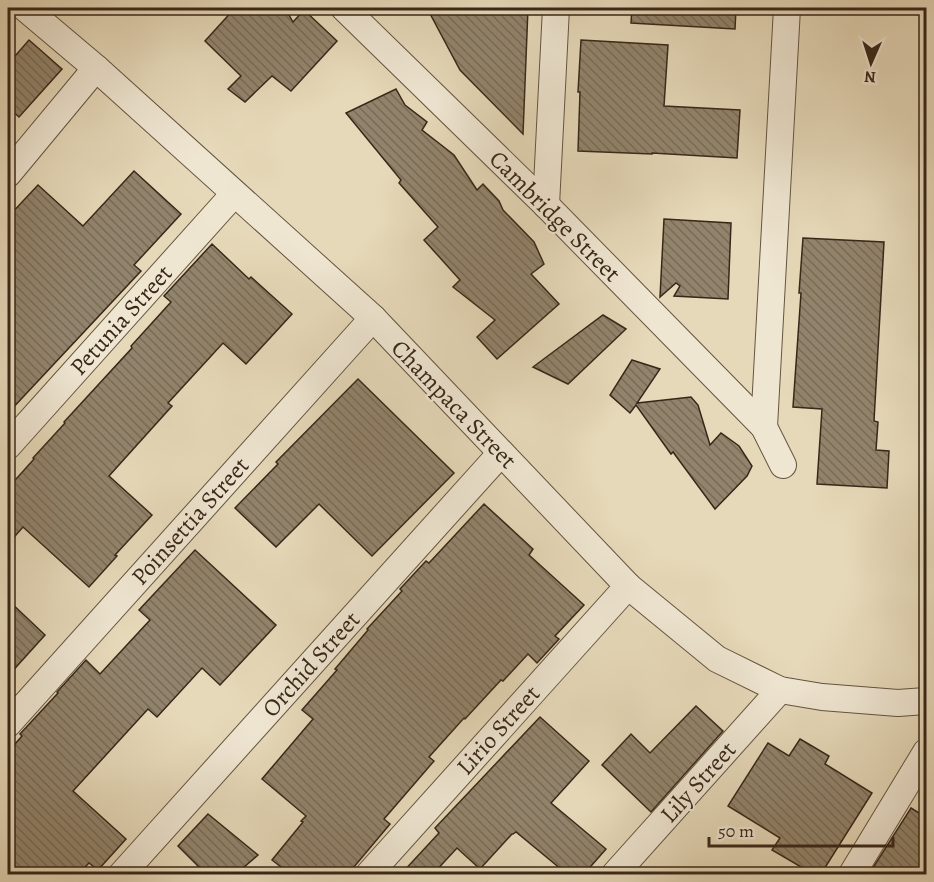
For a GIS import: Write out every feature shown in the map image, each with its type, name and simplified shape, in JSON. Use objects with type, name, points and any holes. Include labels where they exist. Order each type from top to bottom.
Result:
[{"type":"street","name":"Champaca Street","points":[[25,8],[96,68],[373,318],[628,586],[717,660],[780,690],[833,698],[898,703],[927,701]]},
{"type":"street","name":"Cambridge Street","points":[[344,8],[546,205],[764,427],[783,465]]},
{"type":"street","points":[[546,205],[556,8]]},
{"type":"street","name":"Cambridge Street","points":[[764,427],[787,8]]},
{"type":"street","points":[[8,174],[96,68]]},
{"type":"street","name":"Petunia Street","points":[[8,446],[234,194]]},
{"type":"street","name":"Poinsettia Street","points":[[8,724],[373,318]]},
{"type":"street","name":"Orchid Street","points":[[122,874],[501,453]]},
{"type":"street","name":"Lirio Street","points":[[369,874],[628,586]]},
{"type":"street","name":"Lily Street","points":[[615,874],[780,690]]},
{"type":"street","points":[[852,874],[927,752]]},
{"type":"building","points":[[235,8],[285,8],[293,22],[304,10],[337,41],[291,91],[272,76],[245,102],[228,89],[241,76],[205,41]]},
{"type":"building","points":[[427,8],[528,8],[523,134],[460,70]]},
{"type":"building","points":[[632,8],[736,8],[735,29],[631,23]]},
{"type":"building","points":[[29,40],[62,69],[19,117],[8,107],[8,64]]},
{"type":"building","points":[[581,40],[668,45],[664,106],[740,110],[737,158],[578,151]]},
{"type":"building","points":[[396,89],[405,105],[427,122],[422,130],[454,155],[477,190],[483,184],[499,201],[503,210],[534,242],[544,264],[531,274],[559,304],[497,359],[477,337],[495,320],[453,287],[460,280],[424,240],[438,227],[399,183],[401,180],[346,113]]},
{"type":"building","points":[[134,171],[181,214],[134,265],[141,271],[8,413],[8,217],[38,185],[83,226]]},
{"type":"building","points":[[664,219],[731,223],[728,299],[674,296],[680,286],[676,283],[660,297]]},
{"type":"building","points":[[803,238],[884,242],[874,421],[878,422],[876,450],[889,451],[887,488],[817,484],[822,409],[793,407]]},
{"type":"building","points":[[212,244],[249,279],[251,277],[292,314],[246,364],[223,343],[168,403],[172,406],[109,476],[152,515],[89,587],[23,527],[8,544],[8,488],[171,302],[164,296]]},
{"type":"building","points":[[603,315],[626,329],[568,384],[533,367]]},
{"type":"building","points":[[632,360],[660,369],[637,403],[691,397],[698,405],[710,445],[721,433],[739,446],[752,466],[747,476],[715,509],[636,405],[630,413],[610,395]]},
{"type":"building","points":[[358,379],[454,473],[372,556],[319,504],[276,547],[235,508],[278,464],[276,462]]},
{"type":"building","points":[[484,504],[533,549],[529,555],[584,605],[555,636],[559,639],[537,663],[528,654],[429,757],[434,761],[384,819],[390,824],[348,874],[290,874],[272,860],[306,816],[262,779],[313,719],[302,710],[337,670],[335,669],[367,629],[426,561],[429,563]]},
{"type":"building","points":[[195,550],[276,625],[220,685],[202,668],[157,717],[148,709],[73,791],[126,839],[98,870],[89,863],[78,874],[24,874],[8,860],[8,752],[22,736],[20,734],[86,660],[100,674],[150,620],[139,610]]},
{"type":"building","points":[[8,600],[45,635],[8,676]]},
{"type":"building","points":[[696,706],[723,731],[651,812],[602,765],[631,734],[650,753]]},
{"type":"building","points":[[540,717],[589,761],[551,803],[606,849],[584,874],[567,874],[516,832],[480,869],[457,848],[433,874],[401,874],[439,833],[435,828]]},
{"type":"building","points":[[800,739],[829,756],[825,764],[872,793],[821,874],[813,874],[772,850],[780,838],[728,806],[768,743],[789,756]]},
{"type":"building","points":[[911,808],[927,818],[927,874],[869,874]]},
{"type":"building","points":[[208,814],[258,855],[236,874],[206,874],[178,846]]}]
